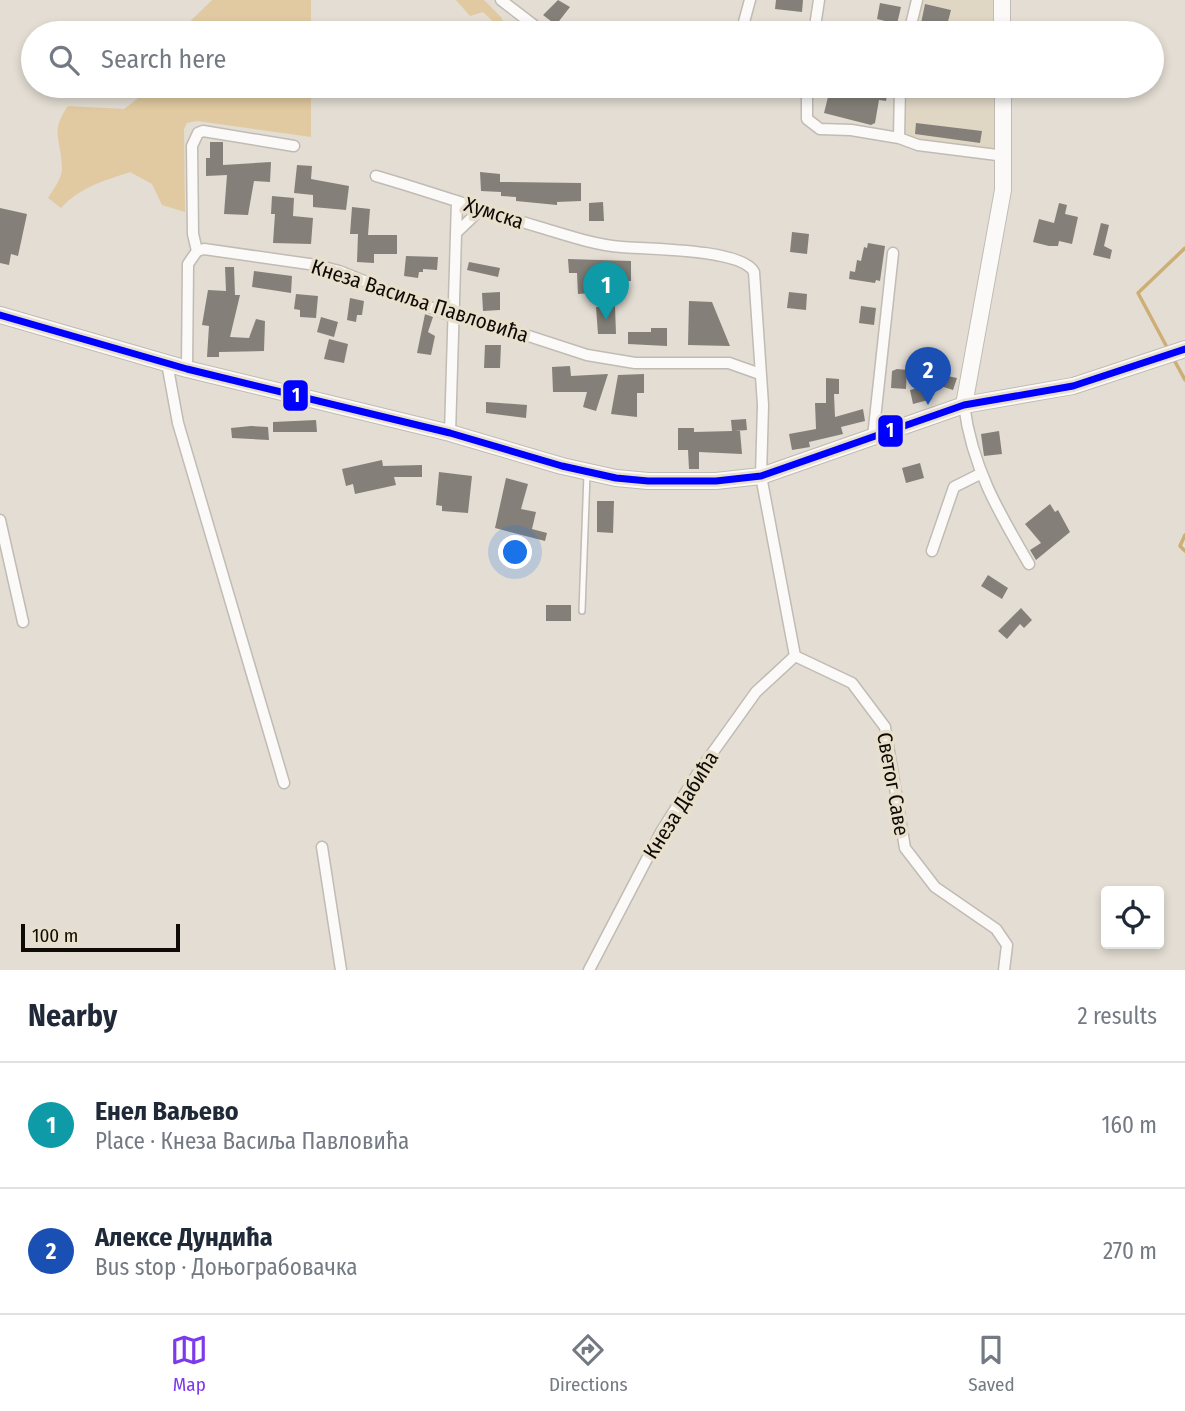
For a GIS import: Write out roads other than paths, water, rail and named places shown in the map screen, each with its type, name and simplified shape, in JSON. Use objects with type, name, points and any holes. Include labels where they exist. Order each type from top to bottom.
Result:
[{"type":"street","points":[[501,0],[528,21]]},
{"type":"street","points":[[744,21],[750,0]]},
{"type":"street","points":[[816,21],[819,0]]},
{"type":"street","points":[[912,21],[917,0]]},
{"type":"street","points":[[1002,0],[1002,21]]},
{"type":"street","points":[[807,98],[807,119],[820,129],[851,130],[899,138],[918,145],[1005,156]]},
{"type":"street","points":[[899,138],[900,98]]},
{"type":"street","points":[[1003,98],[1005,156],[998,224],[964,405],[969,442],[980,474],[1029,564]]},
{"type":"street","points":[[187,369],[188,264],[197,251],[193,234],[192,146],[198,133],[202,131],[294,146]]},
{"type":"street","name":"Хумска","points":[[376,176],[480,210],[613,246],[714,254],[747,262],[754,272],[763,405],[761,475]]},
{"type":"street","points":[[450,433],[457,201]]},
{"type":"street","points":[[456,233],[480,210]]},
{"type":"street","name":"Кнеза Васиља Павловића","points":[[197,251],[222,251],[316,265],[412,298],[454,317],[607,359],[635,363],[729,363],[760,374]]},
{"type":"street","points":[[873,437],[893,253]]},
{"type":"street","points":[[0,315],[187,369],[450,433],[587,471],[648,481],[716,481],[761,475],[964,405],[1073,386],[1185,349]]},
{"type":"street","points":[[167,363],[178,423],[284,783]]},
{"type":"street","points":[[932,551],[954,487],[980,474]]},
{"type":"street","points":[[761,475],[795,656]]},
{"type":"street","points":[[0,520],[23,622]]},
{"type":"street","name":"Кнеза Дабића","points":[[589,970],[661,832],[698,773],[756,692],[795,656]]},
{"type":"street","name":"Светог Саве","points":[[795,656],[852,683],[885,727],[905,848],[934,887],[996,929],[1007,945],[1004,970]]},
{"type":"street","points":[[322,847],[341,970]]},
{"type":"lane","points":[[582,611],[587,471]]},
{"type":"waterway","points":[[1169,351],[1138,293],[1185,248]]},
{"type":"waterway","points":[[1173,358],[1185,380]]},
{"type":"waterway","points":[[1185,535],[1180,546],[1185,551]]},
{"type":"place","name":"Енел Ваљево","points":[[606,320]]},
{"type":"place","name":"Алексе Дундића","points":[[928,405]]}]
